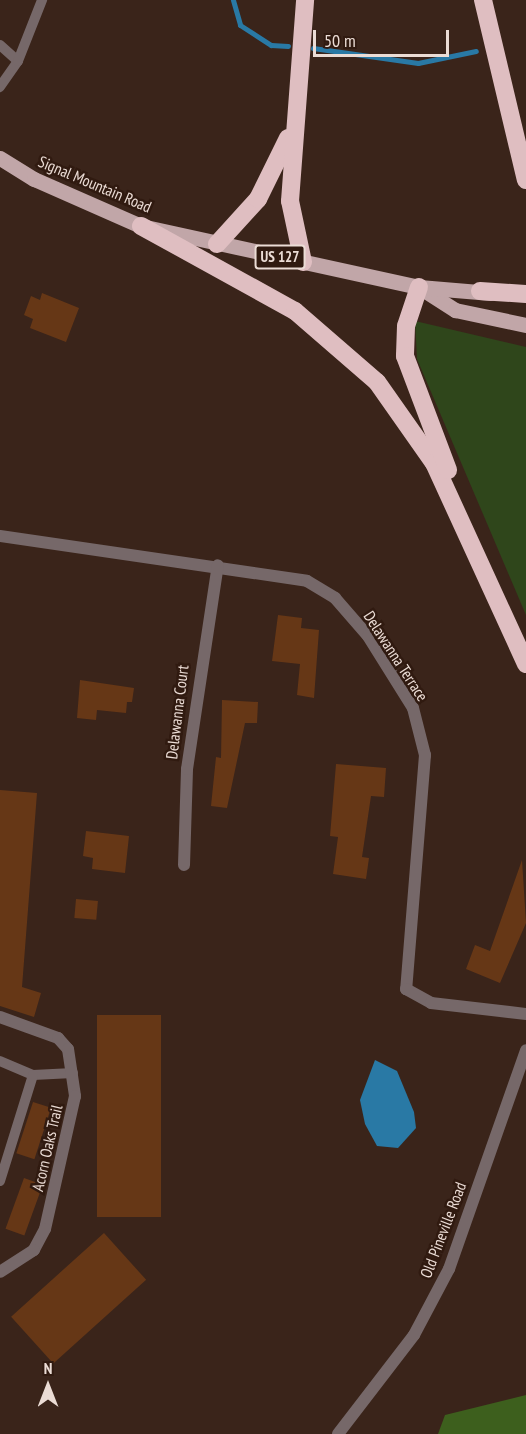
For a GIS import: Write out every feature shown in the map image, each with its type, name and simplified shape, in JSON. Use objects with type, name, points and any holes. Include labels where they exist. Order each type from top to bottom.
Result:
[{"type":"highway","points":[[303,262],[290,201],[293,128],[305,0]]},
{"type":"highway","points":[[483,0],[526,180]]},
{"type":"highway","points":[[218,244],[258,199],[293,128]]},
{"type":"highway","points":[[141,226],[294,311],[377,382],[434,464],[526,664]]},
{"type":"highway","points":[[419,287],[406,326],[408,372],[517,644]]},
{"type":"highway","points":[[480,291],[526,294]]},
{"type":"main road","name":"Signal Mountain Road","points":[[0,158],[34,179],[141,226],[419,287],[455,310],[526,325]]},
{"type":"main road","name":"US 127","points":[[419,287],[480,291]]},
{"type":"main road","points":[[480,291],[526,300]]},
{"type":"street","name":"Delawanna Terrace","points":[[0,536],[219,565],[308,580],[335,598],[368,636],[413,708],[425,755],[406,989],[431,1003],[526,1014]]},
{"type":"street","name":"Delawanna Court","points":[[184,865],[187,770],[219,565]]},
{"type":"street","name":"Acorn Oaks Trail","points":[[0,1017],[58,1038],[68,1049],[75,1096],[45,1229],[33,1250],[0,1272]]},
{"type":"street","name":"Old Pineville Road","points":[[338,1434],[414,1335],[448,1269],[526,1050]]},
{"type":"lane","points":[[0,87],[18,61],[42,0]]},
{"type":"lane","points":[[0,45],[18,61]]},
{"type":"lane","points":[[0,1061],[33,1075],[73,1073]]},
{"type":"lane","points":[[0,1181],[33,1075]]},
{"type":"green space","points":[[415,321],[526,347],[526,615],[417,359]]},
{"type":"green space","points":[[526,1395],[526,1434],[438,1434],[445,1415]]},
{"type":"water","points":[[375,1060],[397,1071],[414,1112],[416,1128],[398,1148],[377,1146],[365,1124],[360,1100]]},
{"type":"building","points":[[42,293],[79,308],[66,342],[30,328],[33,319],[24,315],[31,296],[40,300]]},
{"type":"building","points":[[278,615],[302,618],[301,628],[319,630],[314,698],[297,695],[300,664],[272,661]]},
{"type":"building","points":[[80,680],[134,688],[132,702],[127,702],[126,713],[97,710],[96,720],[77,718]]},
{"type":"building","points":[[222,700],[258,702],[257,723],[245,723],[227,808],[211,806],[216,757],[221,758]]},
{"type":"building","points":[[336,764],[386,768],[384,797],[371,796],[362,857],[369,858],[366,879],[333,874],[338,837],[330,836]]},
{"type":"building","points":[[0,790],[37,793],[22,987],[41,993],[34,1017],[0,1006]]},
{"type":"building","points":[[86,831],[129,836],[125,873],[92,869],[93,858],[83,856]]},
{"type":"building","points":[[522,860],[526,923],[500,983],[466,969],[475,945],[490,951]]},
{"type":"building","points":[[76,899],[98,901],[96,920],[74,918]]},
{"type":"building","points":[[97,1015],[161,1015],[161,1217],[97,1217]]},
{"type":"building","points":[[33,1102],[51,1108],[34,1159],[16,1153]]},
{"type":"building","points":[[24,1178],[43,1185],[24,1236],[6,1229]]},
{"type":"building","points":[[104,1233],[146,1280],[53,1363],[11,1317]]},
{"type":"waterway","points":[[233,0],[240,25],[271,45],[288,46]]},
{"type":"waterway","points":[[313,48],[418,63],[476,51]]}]
